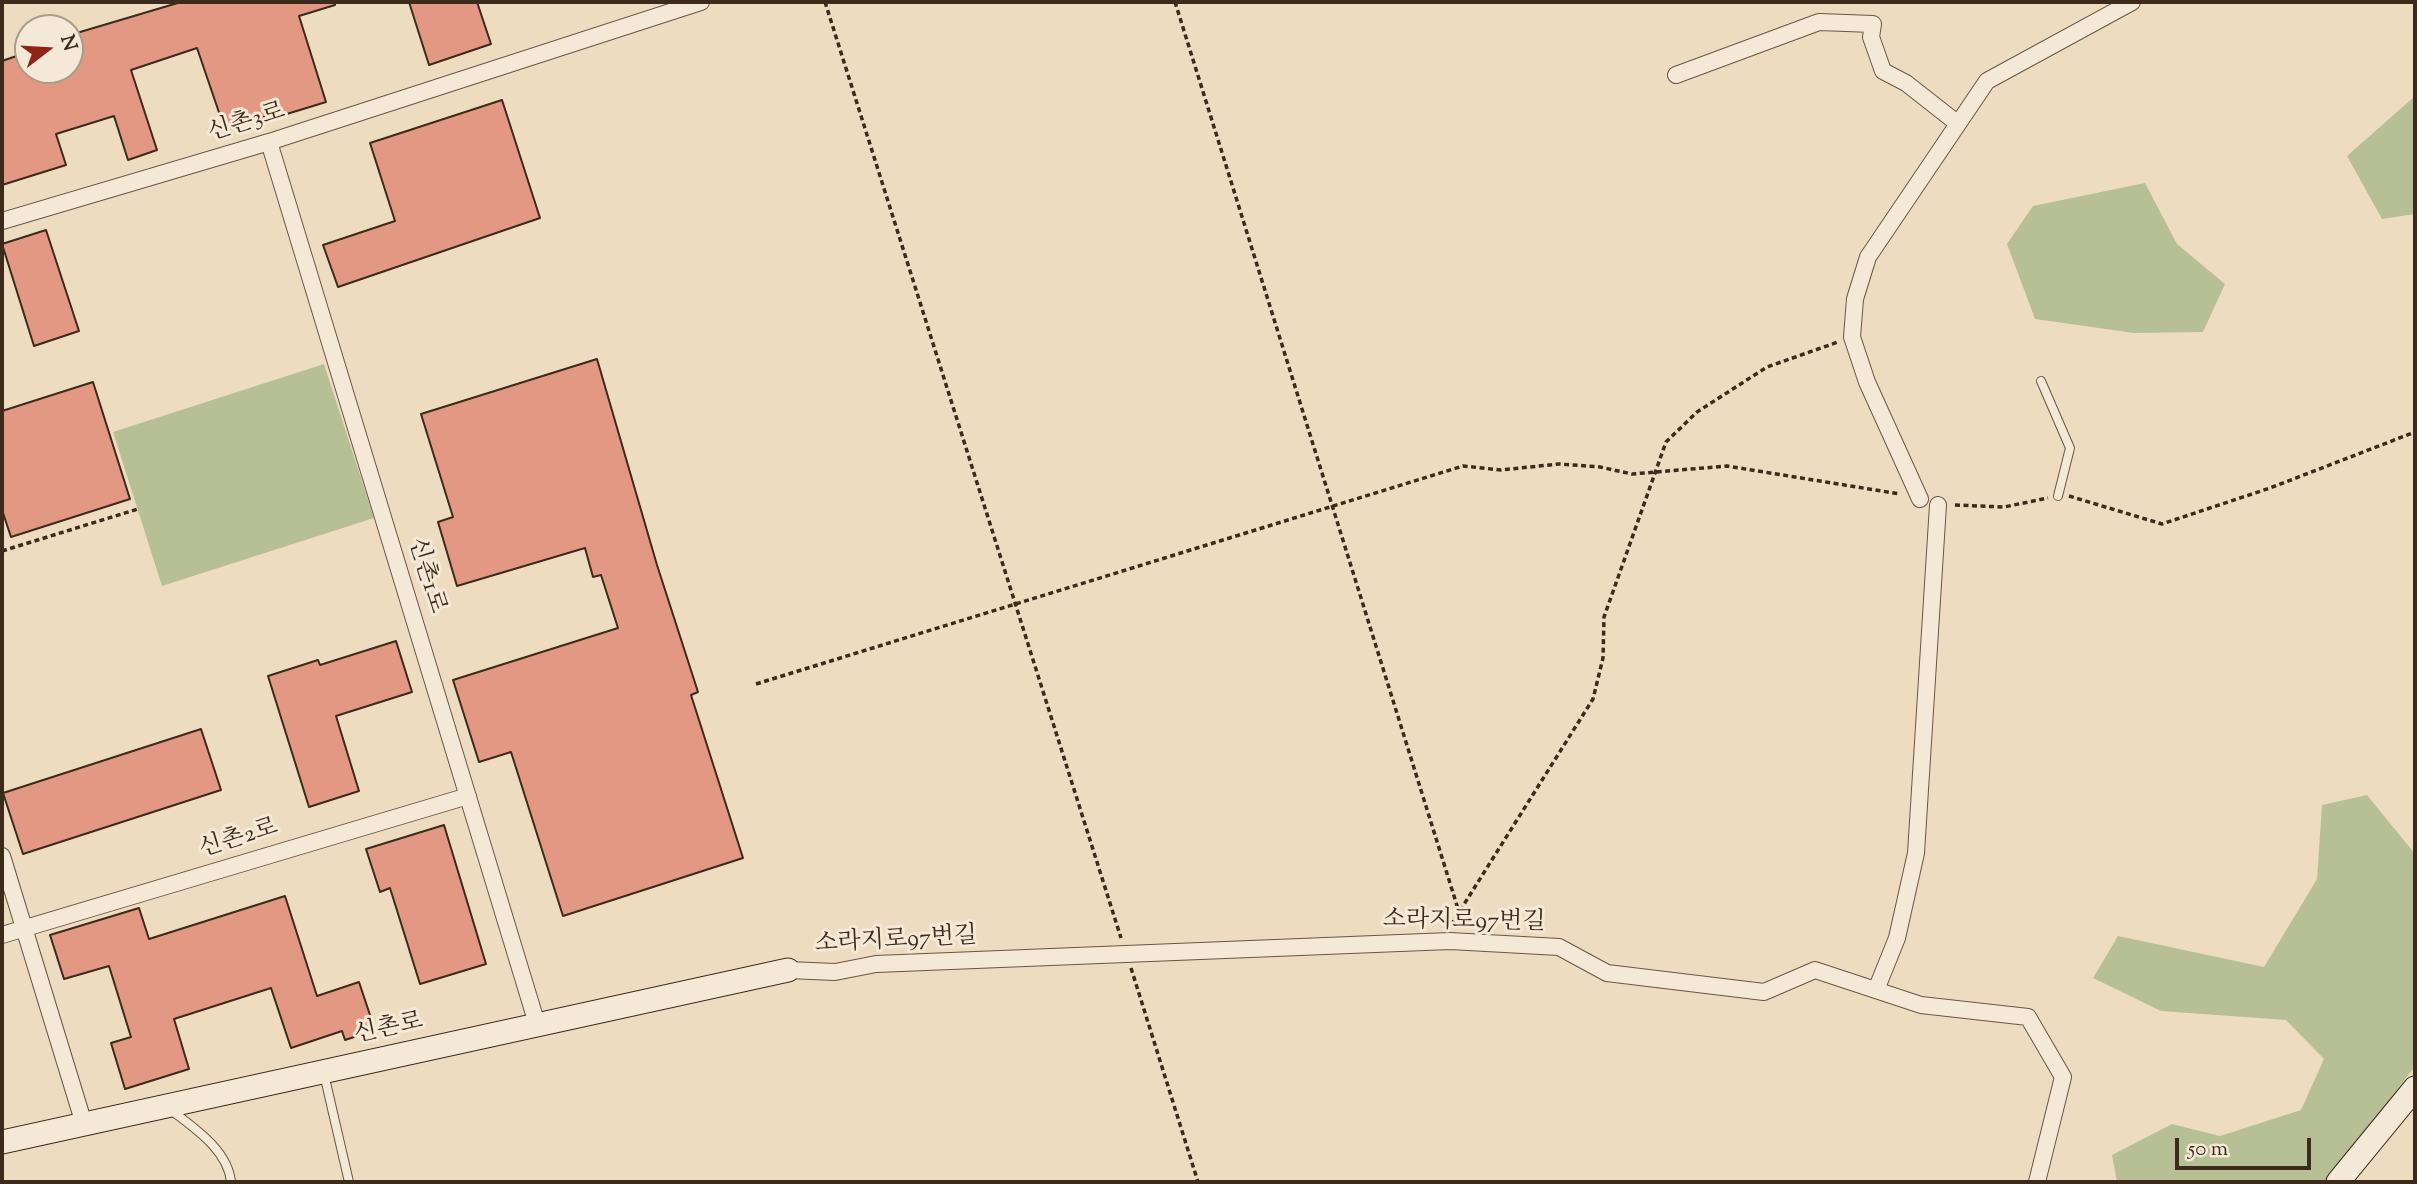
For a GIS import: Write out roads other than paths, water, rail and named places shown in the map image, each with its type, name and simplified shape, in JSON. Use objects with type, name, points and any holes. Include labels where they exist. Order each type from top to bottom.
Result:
[{"type":"street","name":"신촌3로","points":[[2,221],[269,142],[701,2]]},
{"type":"street","points":[[1920,499],[1867,382],[1852,337],[1855,299],[1868,257],[1956,122],[1987,80],[2132,2]]},
{"type":"street","points":[[1676,75],[1819,22],[1873,24],[1871,37],[1883,71],[1906,83],[1956,122]]},
{"type":"street","name":"신촌1로","points":[[269,142],[537,1024]]},
{"type":"street","points":[[1876,989],[1897,938],[1916,853],[1938,505]]},
{"type":"street","name":"신촌2로","points":[[2,935],[468,796]]},
{"type":"street","points":[[2,856],[84,1124]]},
{"type":"street","name":"소라지로97번길","points":[[788,970],[835,972],[876,964],[1440,942],[1559,947],[1607,973],[1764,992],[1815,970],[1922,1005],[2028,1017],[2063,1077],[2037,1182]]},
{"type":"street","name":"신촌로","points":[[2,1142],[788,970]]},
{"type":"street","points":[[2338,1182],[2415,1088]]},
{"type":"lane","points":[[2041,381],[2070,448],[2058,496]]},
{"type":"lane","points":[[323,1071],[349,1182]]},
{"type":"lane","points":[[166,1106],[210,1141],[230,1173],[231,1182]]}]
